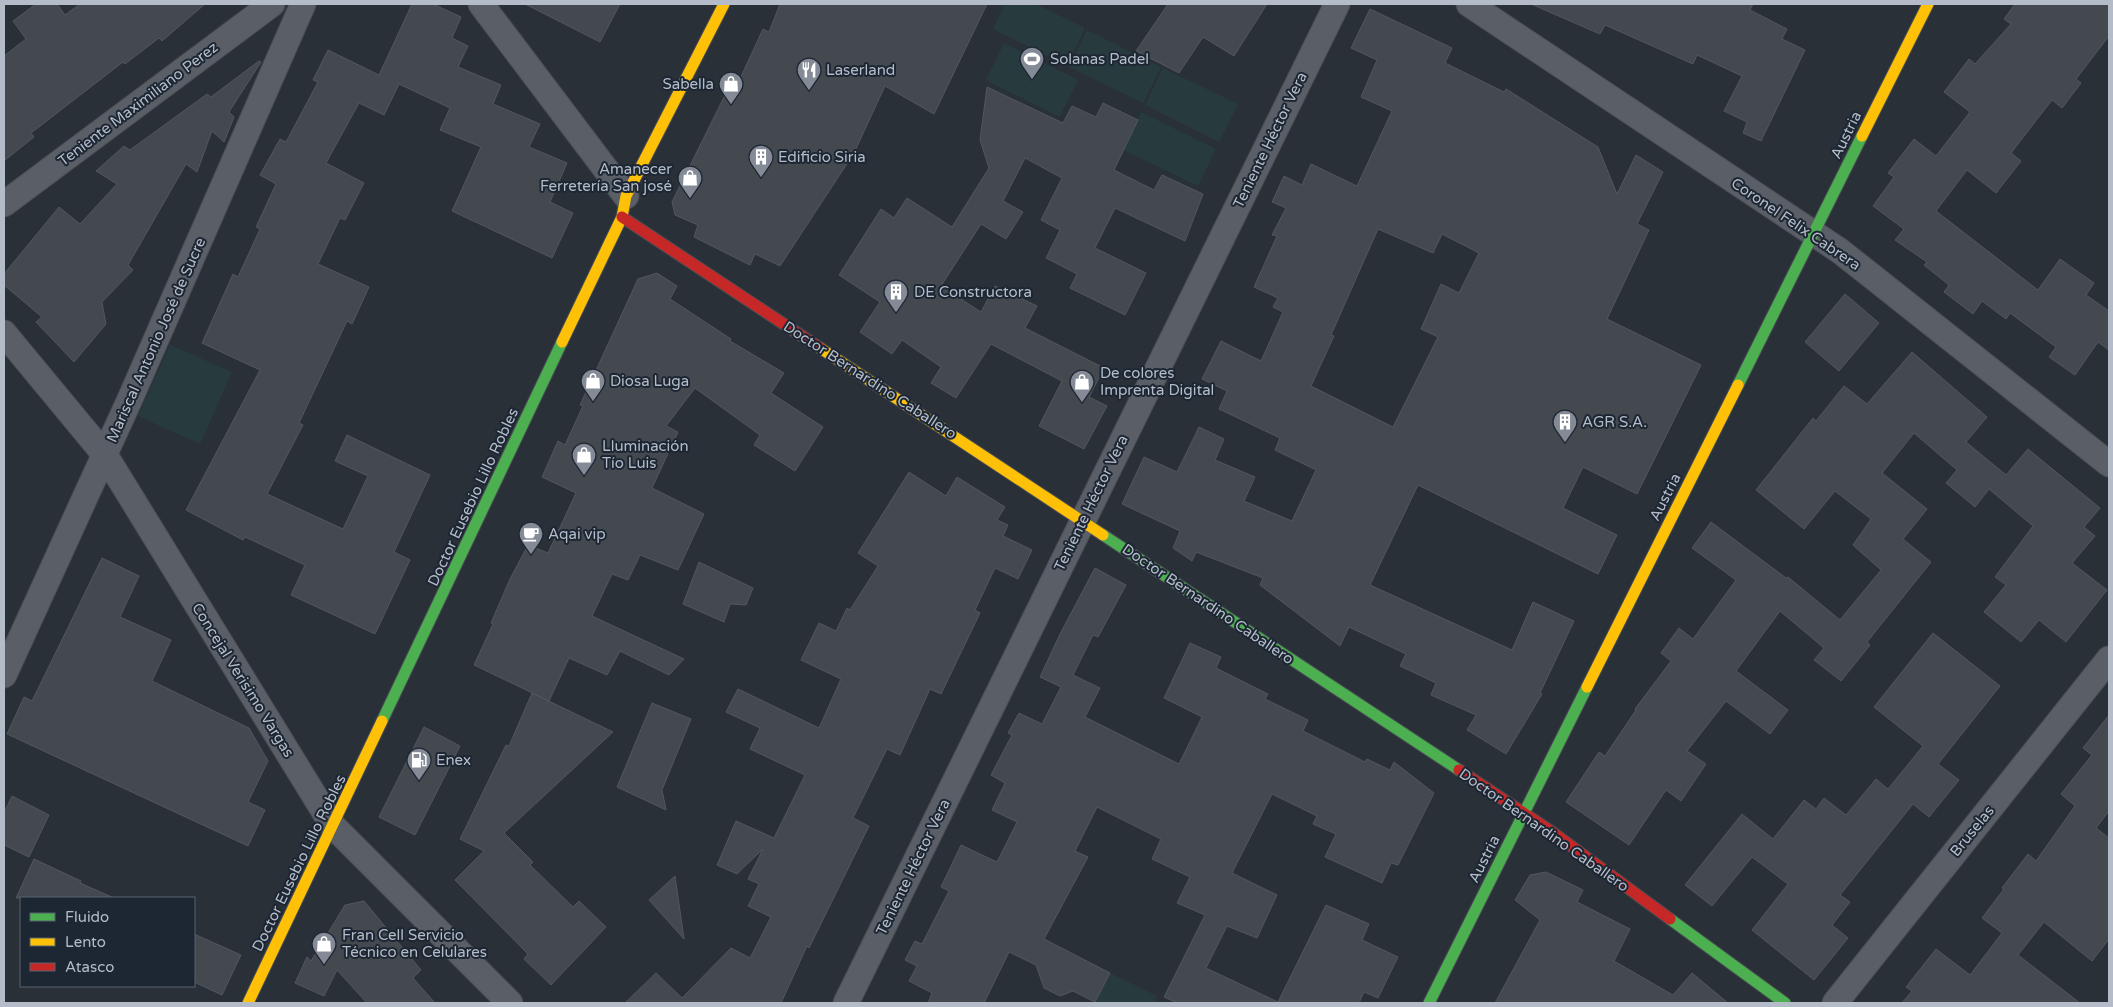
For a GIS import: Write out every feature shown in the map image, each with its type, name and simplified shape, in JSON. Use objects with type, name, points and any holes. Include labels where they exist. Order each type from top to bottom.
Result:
[{"type":"street","name":"Teniente Maximiliano Perez","points":[[4,204],[272,4]]},
{"type":"street","name":"Mariscal Antonio José de Sucre","points":[[4,675],[105,455],[304,4]]},
{"type":"street","name":"Doctor Bernardino Caballero","points":[[481,4],[624,206],[1083,521],[1524,813],[1784,1003]]},
{"type":"street","name":"Doctor Eusebio Lillo Robles","points":[[248,1003],[624,206],[724,4]]},
{"type":"street","name":"Teniente Héctor Vera","points":[[846,1003],[1337,4]]},
{"type":"street","name":"Coronel Felix Cabrera","points":[[1468,4],[1840,251],[2109,464]]},
{"type":"street","name":"Austria","points":[[1429,1003],[1928,4]]},
{"type":"street","name":"Concejal Verisimo Vargas","points":[[4,333],[105,455],[333,826],[510,1003]]},
{"type":"street","name":"Bruselas","points":[[1835,1003],[2109,659]]},
{"type":"green space","name":"Solanas Padel","points":[[1005,4],[1036,4],[1085,28],[1067,66],[993,29]]},
{"type":"green space","name":"Solanas Padel","points":[[1087,30],[1161,67],[1143,103],[1069,67]]},
{"type":"green space","name":"Solanas Padel","points":[[1004,43],[1078,80],[1060,117],[986,80]]},
{"type":"green space","name":"Solanas Padel","points":[[1163,68],[1238,104],[1219,142],[1145,105]]},
{"type":"green space","name":"Solanas Padel","points":[[1141,112],[1216,149],[1198,186],[1123,150]]},
{"type":"green space","points":[[170,345],[232,372],[200,444],[138,416]]},
{"type":"green space","points":[[1110,973],[1157,996],[1154,1003],[1095,1003]]},
{"type":"building","points":[[36,4],[57,4],[65,15],[80,4],[205,4],[162,41],[159,38],[125,64],[123,62],[31,133],[34,137],[4,161],[4,56],[26,39],[13,21]]},
{"type":"building","points":[[412,4],[433,4],[461,17],[452,38],[468,46],[458,67],[501,85],[493,104],[540,124],[529,147],[567,163],[550,202],[573,213],[552,258],[452,211],[481,147],[440,130],[450,108],[399,84],[384,115],[359,103],[326,163],[364,183],[345,220],[340,218],[318,264],[369,287],[352,324],[347,321],[299,423],[303,425],[267,494],[343,529],[368,476],[335,461],[347,435],[430,475],[394,552],[410,560],[375,634],[291,595],[305,565],[245,537],[243,540],[186,510],[260,370],[202,343],[233,274],[238,277],[260,229],[256,227],[276,184],[260,175],[280,139],[286,142],[318,82],[313,80],[328,50],[379,75]]},
{"type":"building","points":[[525,4],[620,4],[600,42]]},
{"type":"building","points":[[780,4],[987,4],[934,114],[885,86],[854,153],[780,266],[755,254],[750,265],[694,237],[698,225],[675,215],[672,202],[726,93],[732,96],[763,29],[769,32]]},
{"type":"building","points":[[1168,4],[1267,4],[1234,56],[1203,37],[1179,73],[1136,51]]},
{"type":"building","points":[[1531,4],[1753,4],[1750,10],[1787,29],[1782,39],[1805,50],[1761,141],[1743,133],[1747,122],[1724,111],[1742,76],[1697,55],[1693,64],[1605,25],[1600,34]]},
{"type":"building","points":[[2015,4],[2109,4],[2109,36],[2076,79],[2081,83],[2062,108],[2052,100],[2011,153],[2021,161],[1996,193],[1967,170],[1936,211],[2038,290],[2060,259],[2094,283],[2086,295],[2109,311],[2109,350],[2098,342],[2075,375],[2049,357],[2056,347],[2010,313],[2006,319],[1982,301],[1973,314],[1944,292],[1949,285],[1924,265],[1927,262],[1895,240],[1904,229],[1873,206],[1894,177],[1888,173],[1914,139],[1936,156],[1970,112],[1944,92],[1969,59],[1975,64],[2011,24],[2004,19]]},
{"type":"building","points":[[1370,9],[1452,48],[1445,63],[1504,92],[1506,89],[1598,147],[1617,194],[1636,155],[1663,172],[1637,224],[1649,230],[1607,319],[1701,365],[1637,494],[1583,467],[1563,508],[1617,535],[1598,574],[1418,485],[1370,585],[1512,650],[1533,602],[1574,621],[1540,693],[1542,694],[1506,754],[1467,730],[1476,715],[1431,695],[1436,683],[1400,666],[1406,654],[1349,627],[1340,646],[1260,585],[1263,578],[1196,552],[1192,561],[1173,548],[1180,531],[1122,504],[1144,457],[1177,472],[1199,427],[1224,439],[1215,460],[1255,477],[1244,501],[1292,521],[1316,470],[1275,450],[1280,438],[1219,409],[1227,391],[1202,379],[1221,341],[1261,361],[1283,312],[1273,307],[1278,298],[1254,287],[1277,236],[1272,235],[1286,208],[1272,202],[1284,176],[1302,185],[1311,164],[1357,186],[1392,111],[1361,97],[1377,60],[1351,48]],"holes":[[[1378,229],[1433,253],[1442,234],[1479,253],[1459,293],[1441,284],[1421,329],[1438,337],[1393,427],[1311,386],[1334,336],[1331,335]]]},
{"type":"building","points":[[259,61],[261,62],[229,112],[234,117],[224,142],[212,131],[197,172],[186,164],[128,265],[133,270],[102,302],[106,324],[74,362],[36,322],[42,317],[4,285],[4,274],[59,207],[80,224],[117,184],[96,171],[124,146],[130,150],[207,94],[211,97]]},
{"type":"building","points":[[987,87],[1063,123],[1072,106],[1096,117],[1103,103],[1138,120],[1114,170],[1154,190],[1162,175],[1203,194],[1185,241],[1115,208],[1095,248],[1146,273],[1125,315],[1070,288],[1077,274],[1046,258],[1060,230],[1041,220],[1062,178],[1025,158],[1003,201],[1023,212],[1006,239],[981,224],[941,286],[981,312],[995,286],[1037,306],[1025,328],[1104,368],[1089,397],[1107,406],[1084,449],[1039,426],[1062,381],[991,344],[956,398],[931,383],[941,367],[902,340],[892,354],[860,332],[880,302],[839,275],[881,209],[894,218],[907,198],[952,227],[989,168],[980,140]]},
{"type":"building","points":[[657,273],[677,286],[670,299],[731,339],[730,341],[784,373],[771,393],[823,427],[795,471],[754,445],[760,435],[695,388],[666,426],[678,432],[652,488],[704,514],[678,570],[640,555],[628,580],[612,574],[592,616],[684,659],[669,675],[620,651],[607,675],[569,658],[549,701],[474,665],[493,624],[491,623],[510,579],[528,545],[548,553],[576,493],[542,477],[558,441],[565,445],[583,406],[580,405],[638,279]]},
{"type":"building","points":[[1845,294],[1879,323],[1839,371],[1805,342]]},
{"type":"building","points":[[1912,352],[1987,417],[1966,442],[2006,475],[2028,449],[2100,508],[2084,527],[2095,536],[2072,563],[2107,590],[2066,642],[2039,620],[2021,642],[1984,612],[2006,585],[1995,577],[2033,526],[1989,489],[1975,507],[1946,483],[1957,470],[1914,433],[1882,473],[1927,509],[1903,539],[1931,562],[1867,642],[1870,645],[1841,681],[1814,660],[1824,648],[1780,611],[1736,671],[1788,710],[1770,734],[1726,701],[1687,751],[1706,764],[1681,801],[1666,790],[1629,845],[1566,802],[1599,752],[1605,756],[1635,709],[1671,661],[1661,653],[1679,628],[1693,639],[1736,580],[1692,548],[1711,522],[1786,578],[1788,577],[1840,620],[1881,570],[1853,545],[1871,519],[1835,491],[1804,529],[1756,490],[1813,418],[1816,421],[1844,386],[1867,404]]},
{"type":"building","points":[[909,472],[946,496],[957,477],[1005,507],[997,520],[1008,525],[1003,536],[1032,550],[1018,579],[995,568],[975,610],[980,613],[941,694],[930,689],[900,755],[887,749],[853,818],[869,826],[809,948],[807,946],[781,1003],[625,1003],[656,973],[682,998],[731,948],[750,958],[771,917],[748,906],[759,884],[748,879],[763,849],[737,874],[717,865],[736,821],[774,838],[805,775],[750,749],[760,728],[726,712],[738,689],[819,728],[841,679],[801,660],[819,623],[836,631],[847,608],[850,610],[878,566],[858,553]]},
{"type":"building","points":[[102,558],[139,576],[120,617],[171,640],[152,681],[249,728],[268,761],[248,802],[265,810],[248,846],[7,734],[24,697],[32,701]]},
{"type":"building","points":[[699,562],[753,588],[746,605],[730,604],[724,622],[683,604]]},
{"type":"building","points":[[1095,568],[1126,585],[1098,637],[1093,635],[1073,675],[1100,688],[1085,717],[1179,764],[1202,717],[1164,698],[1190,643],[1221,657],[1216,668],[1268,694],[1265,699],[1308,720],[1303,731],[1365,762],[1367,759],[1390,770],[1394,762],[1434,793],[1398,865],[1391,863],[1382,883],[1325,857],[1336,834],[1313,824],[1317,816],[1272,794],[1232,873],[1277,895],[1257,938],[1227,926],[1206,968],[1278,1002],[1326,905],[1369,924],[1362,940],[1398,957],[1378,998],[1364,992],[1359,1003],[1177,1003],[1164,997],[1205,915],[1177,903],[1190,877],[1152,859],[1161,839],[1097,807],[1075,851],[1088,857],[1044,939],[1110,973],[1095,1002],[1073,991],[1060,996],[1044,988],[1036,965],[1009,952],[984,1003],[928,1003],[932,993],[909,981],[917,966],[905,960],[915,941],[922,944],[949,891],[941,887],[961,845],[997,862],[1017,822],[992,810],[1005,783],[991,775],[1012,735],[1008,733],[1019,713],[1042,724],[1061,687],[1040,677],[1060,634]]},
{"type":"building","points":[[1933,633],[2000,686],[1938,764],[1959,780],[1929,817],[1913,804],[1840,895],[1850,902],[1832,925],[1848,938],[1814,980],[1752,930],[1788,884],[1752,857],[1712,906],[1685,885],[1742,814],[1773,839],[1804,800],[1816,809],[1824,798],[1846,815],[1876,779],[1888,789],[1923,746],[1874,707]]},
{"type":"building","points":[[532,693],[613,732],[504,833],[533,862],[530,865],[573,907],[579,901],[606,927],[551,985],[524,959],[528,954],[455,880],[484,851],[460,839],[506,745],[509,746]]},
{"type":"building","points":[[652,703],[691,719],[662,790],[666,810],[617,787]]},
{"type":"building","points":[[2109,715],[2109,811],[2096,828],[2109,838],[2109,939],[2092,961],[2044,922],[2018,955],[2080,1003],[1902,1003],[1912,991],[1906,987],[1936,949],[1970,975],[2002,933],[1982,918],[2028,854],[2036,861],[2075,806],[2061,794],[2092,755],[2083,748]]},
{"type":"building","name":"Enex","points":[[424,727],[460,746],[415,835],[379,817]]},
{"type":"building","points":[[12,796],[49,815],[29,857],[4,845],[4,813]]},
{"type":"building","points":[[34,859],[112,897],[20,897],[16,898]]},
{"type":"building","points":[[1546,872],[1583,890],[1577,902],[1630,929],[1614,961],[1673,995],[1692,973],[1728,1003],[1495,1003],[1540,920],[1515,900],[1530,875]]},
{"type":"building","points":[[675,876],[684,939],[649,900]]},
{"type":"building","points":[[364,901],[421,970],[413,978],[435,1003],[367,1003],[337,970],[324,996],[295,983],[307,957],[311,961],[345,905]]},
{"type":"building","points":[[195,934],[241,955],[222,995],[195,982]]},
{"type":"traffic: fast","points":[[1738,385],[1862,136]]},
{"type":"traffic: fast","points":[[382,721],[562,342]]},
{"type":"traffic: fast","points":[[1103,535],[1459,770]]},
{"type":"traffic: fast","points":[[1429,1003],[1587,687]]},
{"type":"traffic: fast","points":[[1670,919],[1785,1003]]},
{"type":"traffic: slow","points":[[562,342],[622,217],[626,196],[724,4]]},
{"type":"traffic: slow","points":[[1862,136],[1928,4]]},
{"type":"traffic: slow","points":[[820,348],[1103,535]]},
{"type":"traffic: slow","points":[[1587,687],[1738,385]]},
{"type":"traffic: slow","points":[[248,1003],[382,721]]},
{"type":"traffic: jam","points":[[622,217],[820,348]]},
{"type":"traffic: jam","points":[[1459,770],[1552,832],[1670,919]]},
{"type":"place","name":"Solanas Padel","points":[[1032,80]]},
{"type":"place","name":"Laserland","points":[[809,91]]},
{"type":"place","name":"Sabella","points":[[731,105]]},
{"type":"place","name":"Edificio Siria","points":[[761,178]]},
{"type":"place","name":"Amanecer Ferretería San josé","points":[[690,199]]},
{"type":"place","name":"DE Constructora","points":[[896,313]]},
{"type":"place","name":"Diosa Luga","points":[[593,402]]},
{"type":"place","name":"De colores Imprenta Digital","points":[[1082,403]]},
{"type":"place","name":"AGR S.A.","points":[[1565,443]]},
{"type":"place","name":"Lluminación Tío Luis","points":[[584,476]]},
{"type":"place","name":"Aqai vip","points":[[531,555]]},
{"type":"place","name":"Enex","points":[[419,781]]},
{"type":"place","name":"Fran Cell Servicio Técnico en Celulares","points":[[324,965]]}]
